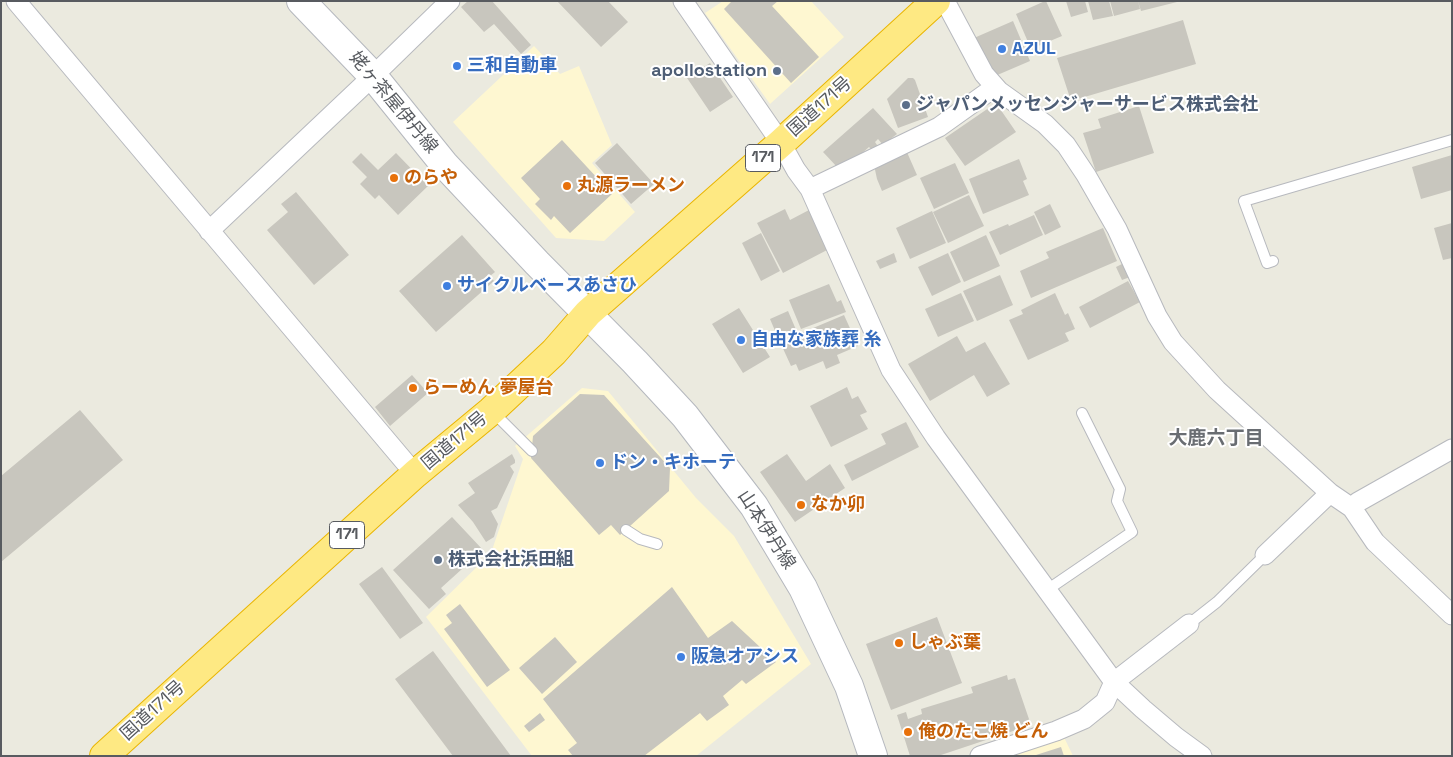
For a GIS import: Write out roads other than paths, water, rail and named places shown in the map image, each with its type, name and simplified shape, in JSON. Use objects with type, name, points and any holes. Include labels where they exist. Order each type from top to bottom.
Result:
[{"type":"highway","name":"国道171号","points":[[104,756],[415,474],[491,411],[554,352],[588,313],[780,143],[936,1]]},
{"type":"main road","name":"姥ヶ茶屋伊丹線","points":[[301,1],[373,76],[444,164],[537,263],[588,313]]},
{"type":"main road","name":"山本伊丹線","points":[[588,313],[684,416],[754,506],[803,588],[849,686],[873,756]]},
{"type":"street","points":[[16,1],[415,474]]},
{"type":"street","points":[[209,232],[450,1]]},
{"type":"street","points":[[682,1],[780,143],[810,190],[892,370],[936,438],[1114,682],[1170,732],[1202,756]]},
{"type":"street","points":[[945,1],[984,74],[999,91],[1045,124],[1066,145],[1086,175],[1116,229],[1157,316],[1173,342],[1217,390],[1330,493],[1352,508],[1375,542],[1452,615]]},
{"type":"street","points":[[810,190],[939,127],[995,87]]},
{"type":"street","points":[[1352,508],[1358,502],[1452,449]]},
{"type":"street","points":[[1265,555],[1330,493]]},
{"type":"street","points":[[980,756],[1056,731],[1084,719],[1105,702],[1114,682],[1189,624]]},
{"type":"lane","points":[[1273,261],[1267,263],[1244,201],[1452,140]]},
{"type":"lane","points":[[491,411],[532,451]]},
{"type":"lane","points":[[1047,590],[1132,532],[1117,501],[1120,489],[1082,413]]},
{"type":"lane","points":[[626,530],[640,539],[657,544]]},
{"type":"lane","points":[[1189,624],[1216,602],[1265,555]]},
{"type":"place","name":"AZUL","points":[[1002,49]]},
{"type":"place","name":"三和自動車","points":[[457,66]]},
{"type":"place","name":"apollostation","points":[[777,71]]},
{"type":"place","name":"ジャパンメッセンジャーサービス株式会社","points":[[906,105]]},
{"type":"place","name":"のらや","points":[[394,178]]},
{"type":"place","name":"丸源ラーメン","points":[[567,186]]},
{"type":"place","name":"サイクルベースあさひ","points":[[447,286]]},
{"type":"place","name":"自由な家族葬 糸","points":[[741,340]]},
{"type":"place","name":"らーめん 夢屋台","points":[[413,388]]},
{"type":"place","name":"ドン・キホーテ","points":[[600,463]]},
{"type":"place","name":"なか卯","points":[[801,505]]},
{"type":"place","name":"株式会社浜田組","points":[[438,560]]},
{"type":"place","name":"しゃぶ葉","points":[[899,643]]},
{"type":"place","name":"阪急オアシス","points":[[681,657]]},
{"type":"place","name":"俺のたこ焼 どん","points":[[908,732]]},
{"type":"district","name":"大鹿六丁目","points":[[1216,439]]}]
